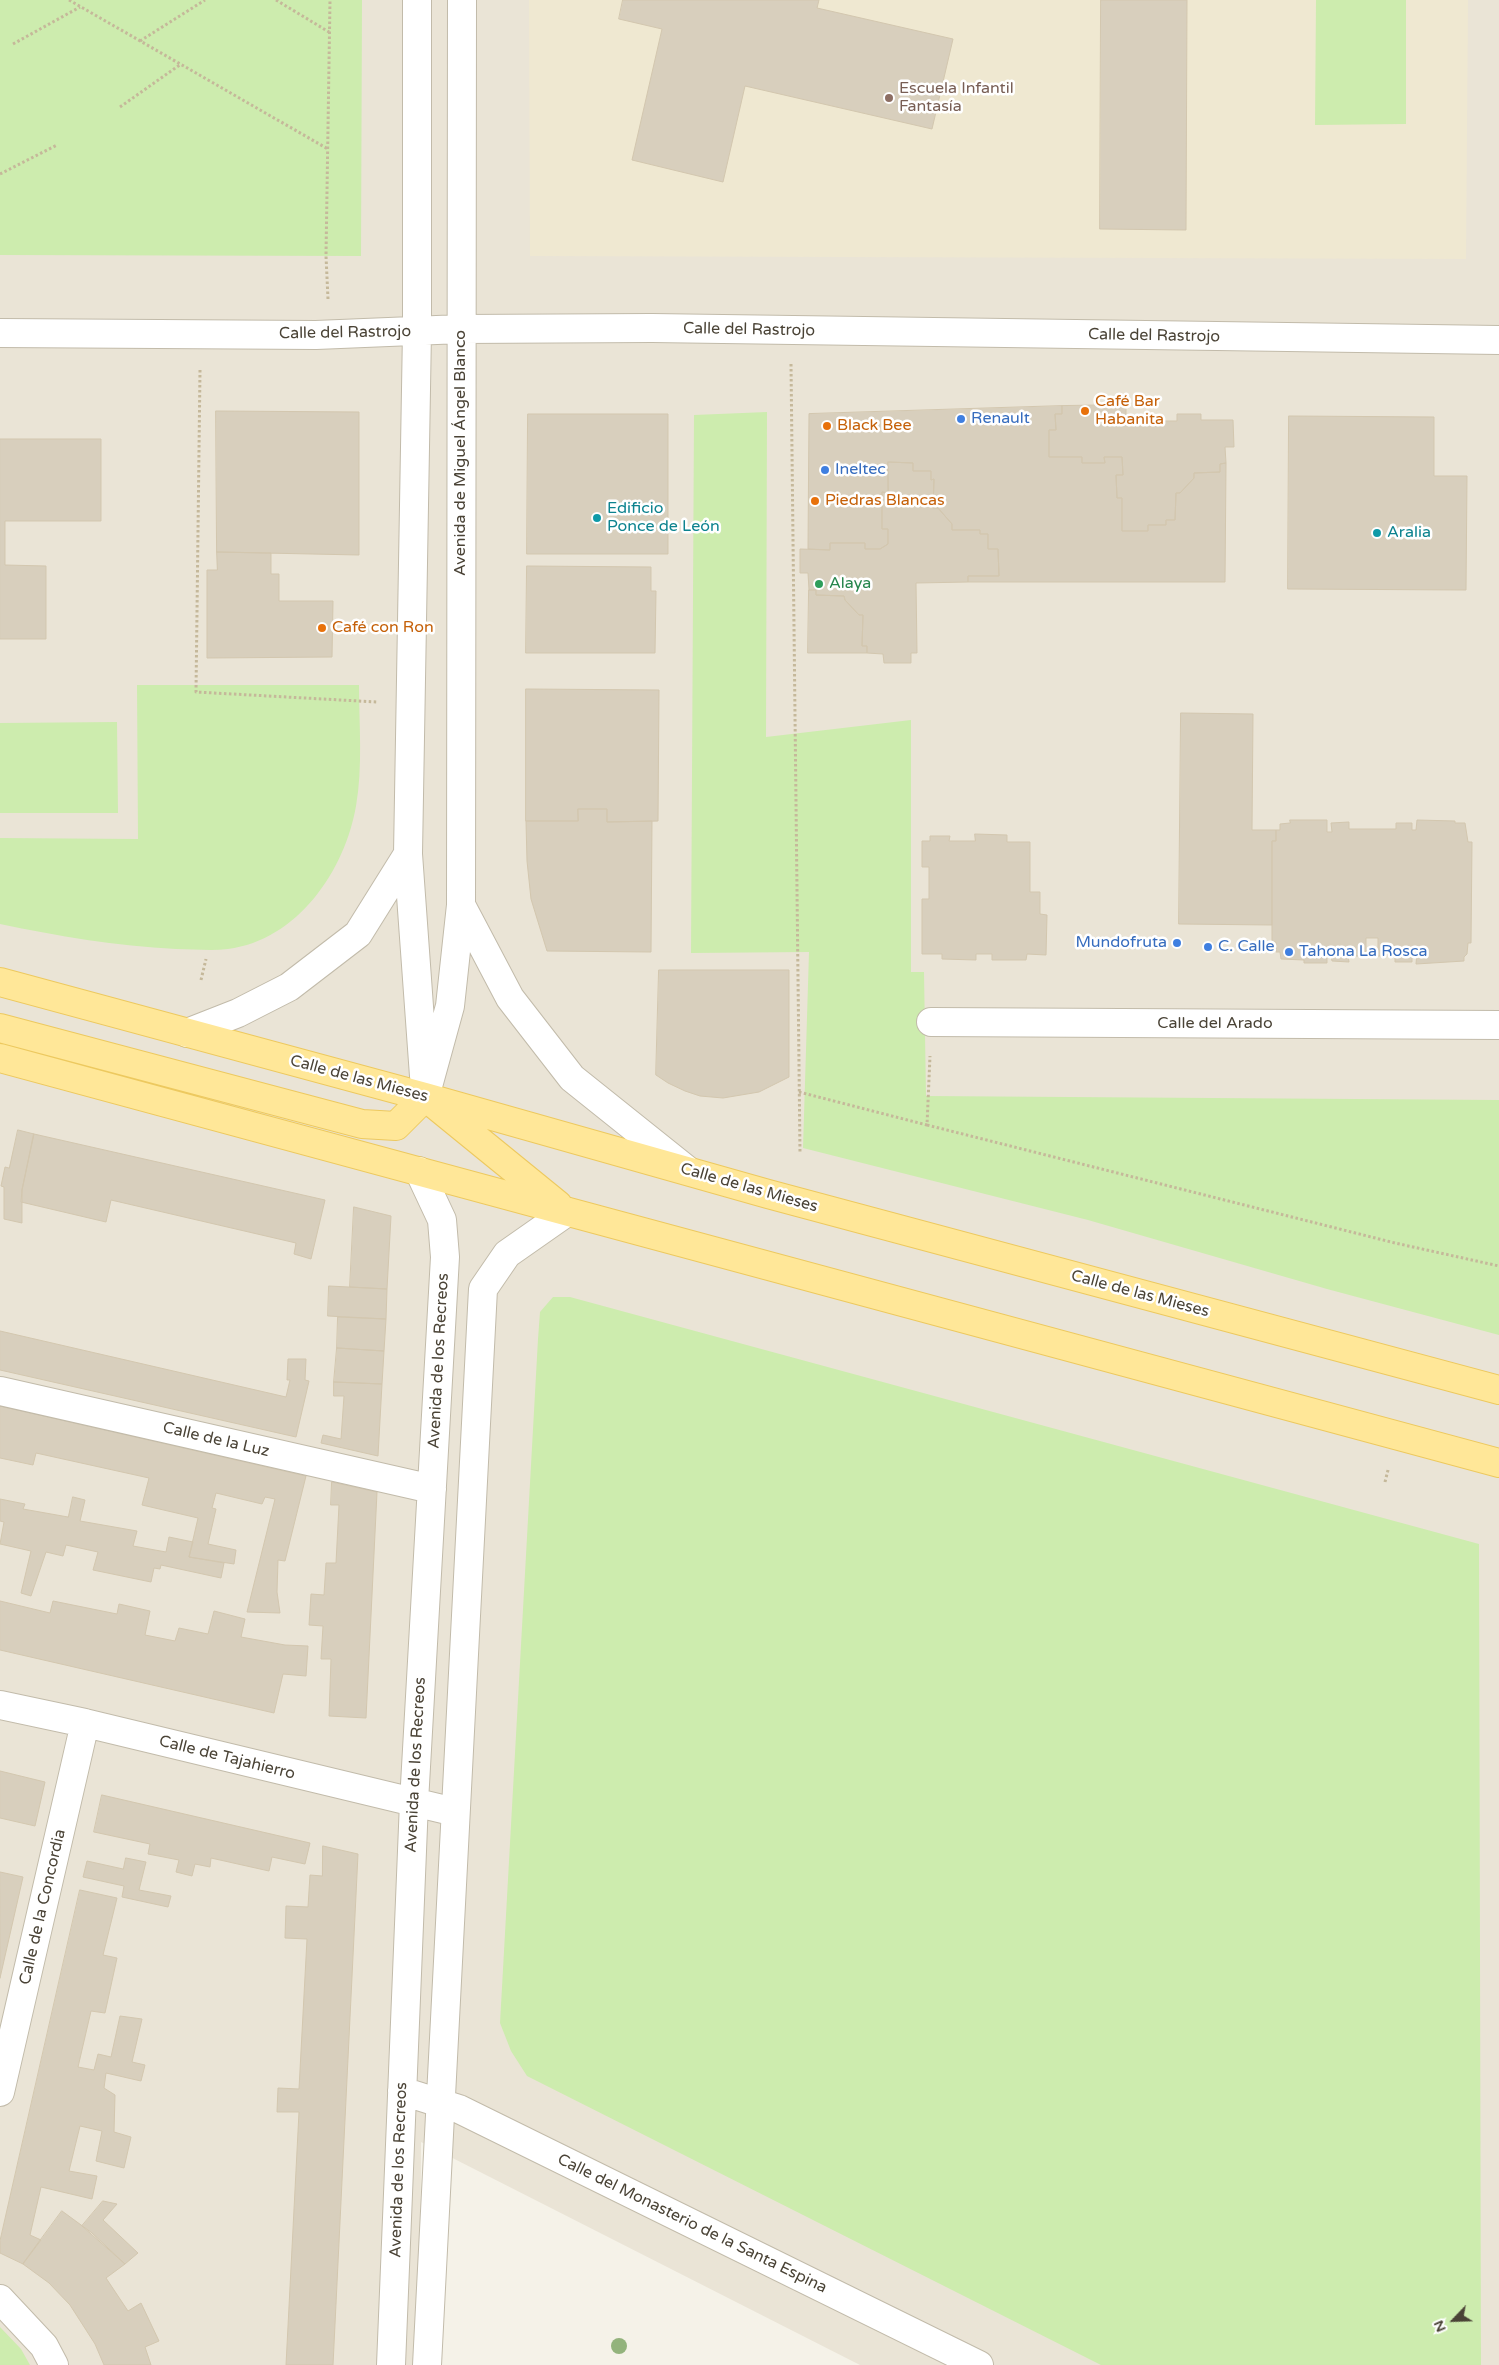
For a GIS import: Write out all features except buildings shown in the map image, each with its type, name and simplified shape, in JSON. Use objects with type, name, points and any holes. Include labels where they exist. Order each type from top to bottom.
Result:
[{"type":"main road","name":"Calle de las Mieses","points":[[0,982],[425,1097],[768,1194],[1499,1390]]},
{"type":"main road","points":[[0,1028],[362,1124],[396,1126],[425,1097],[567,1212]]},
{"type":"main road","points":[[0,1058],[761,1263],[1086,1353],[1499,1463]]},
{"type":"main road","points":[[1434,1374],[1499,1410]]},
{"type":"street","points":[[417,0],[417,331],[408,854],[425,1097]]},
{"type":"street","name":"Avenida de Miguel Ángel Blanco","points":[[425,1097],[450,1006],[461,905],[462,0]]},
{"type":"street","name":"Calle del Rastrojo","points":[[0,333],[329,335],[461,329],[652,328],[1499,340]]},
{"type":"street","points":[[187,1033],[238,1013],[289,988],[358,934],[408,854]]},
{"type":"street","name":"Avenida de Miguel Ángel Blanco","points":[[461,905],[510,998],[572,1078],[687,1170]]},
{"type":"street","name":"Calle del Arado","points":[[931,1022],[1499,1025]]},
{"type":"street","name":"Avenida de los Recreos","points":[[391,2365],[414,1802],[445,1257],[442,1220],[419,1171]]},
{"type":"street","points":[[427,2365],[454,1812],[483,1289],[507,1254],[567,1212]]},
{"type":"street","name":"Calle de la Luz","points":[[0,1392],[432,1489]]},
{"type":"street","name":"Calle de Tajahierro","points":[[0,1705],[85,1723],[454,1812]]},
{"type":"street","name":"Calle de la Concordia","points":[[0,2092],[85,1723]]},
{"type":"street","name":"Calle del Monasterio de la Santa Espina","points":[[402,2091],[459,2109],[980,2365]]},
{"type":"street","points":[[0,2299],[44,2346],[54,2365]]},
{"type":"path","points":[[69,0],[328,149]]},
{"type":"path","points":[[140,41],[205,0]]},
{"type":"path","points":[[276,0],[330,33]]},
{"type":"path","points":[[329,335],[326,256],[330,0]]},
{"type":"path","points":[[13,44],[81,7]]},
{"type":"path","points":[[120,107],[181,64]]},
{"type":"path","points":[[0,174],[57,145]]},
{"type":"path","points":[[791,330],[800,1153]]},
{"type":"path","points":[[200,334],[196,692],[412,704]]},
{"type":"path","points":[[201,980],[206,959]]},
{"type":"path","points":[[927,1125],[931,1022]]},
{"type":"path","points":[[799,1092],[1395,1243],[1499,1266]]},
{"type":"shaded area","points":[[0,0],[1499,0],[1499,2365],[860,2365],[421,2142],[420,2365],[0,2365]]},
{"type":"shaded area","points":[[529,0],[1468,0],[1466,259],[530,256]]},
{"type":"green space","points":[[0,0],[362,0],[361,256],[0,255]]},
{"type":"green space","points":[[1316,0],[1406,0],[1406,124],[1315,125]]},
{"type":"green space","points":[[767,412],[766,737],[911,720],[911,972],[924,972],[926,1096],[1499,1100],[1499,1335],[1327,1289],[1088,1220],[803,1148],[809,952],[691,953],[694,415]]},
{"type":"green space","points":[[137,685],[359,685],[359,776],[356,806],[350,830],[341,854],[329,877],[314,898],[296,917],[276,932],[253,943],[228,949],[202,950],[154,948],[109,943],[0,924],[0,838],[138,839]]},
{"type":"green space","points":[[117,722],[118,813],[0,813],[0,723]]},
{"type":"green space","points":[[553,1297],[570,1297],[1479,1544],[1481,2365],[1101,2365],[527,2076],[511,2051],[500,2023],[538,1339],[540,1312]]},
{"type":"green space","points":[[0,2327],[21,2349],[30,2365],[0,2365]]},
{"type":"place","name":"Escuela Infantil Fantasía","points":[[889,98]]},
{"type":"place","name":"Café Bar Habanita","points":[[1085,411]]},
{"type":"place","name":"Renault","points":[[961,419]]},
{"type":"place","name":"Black Bee","points":[[827,426]]},
{"type":"place","name":"Ineltec","points":[[825,470]]},
{"type":"place","name":"Piedras Blancas","points":[[815,501]]},
{"type":"place","name":"Edificio Ponce de León","points":[[597,518]]},
{"type":"place","name":"Aralia","points":[[1377,533]]},
{"type":"place","name":"Alaya","points":[[819,584]]},
{"type":"place","name":"Café con Ron","points":[[322,628]]},
{"type":"place","name":"Mundofruta","points":[[1177,943]]},
{"type":"place","name":"C. Calle","points":[[1208,947]]},
{"type":"place","name":"Tahona La Rosca","points":[[1289,952]]}]
